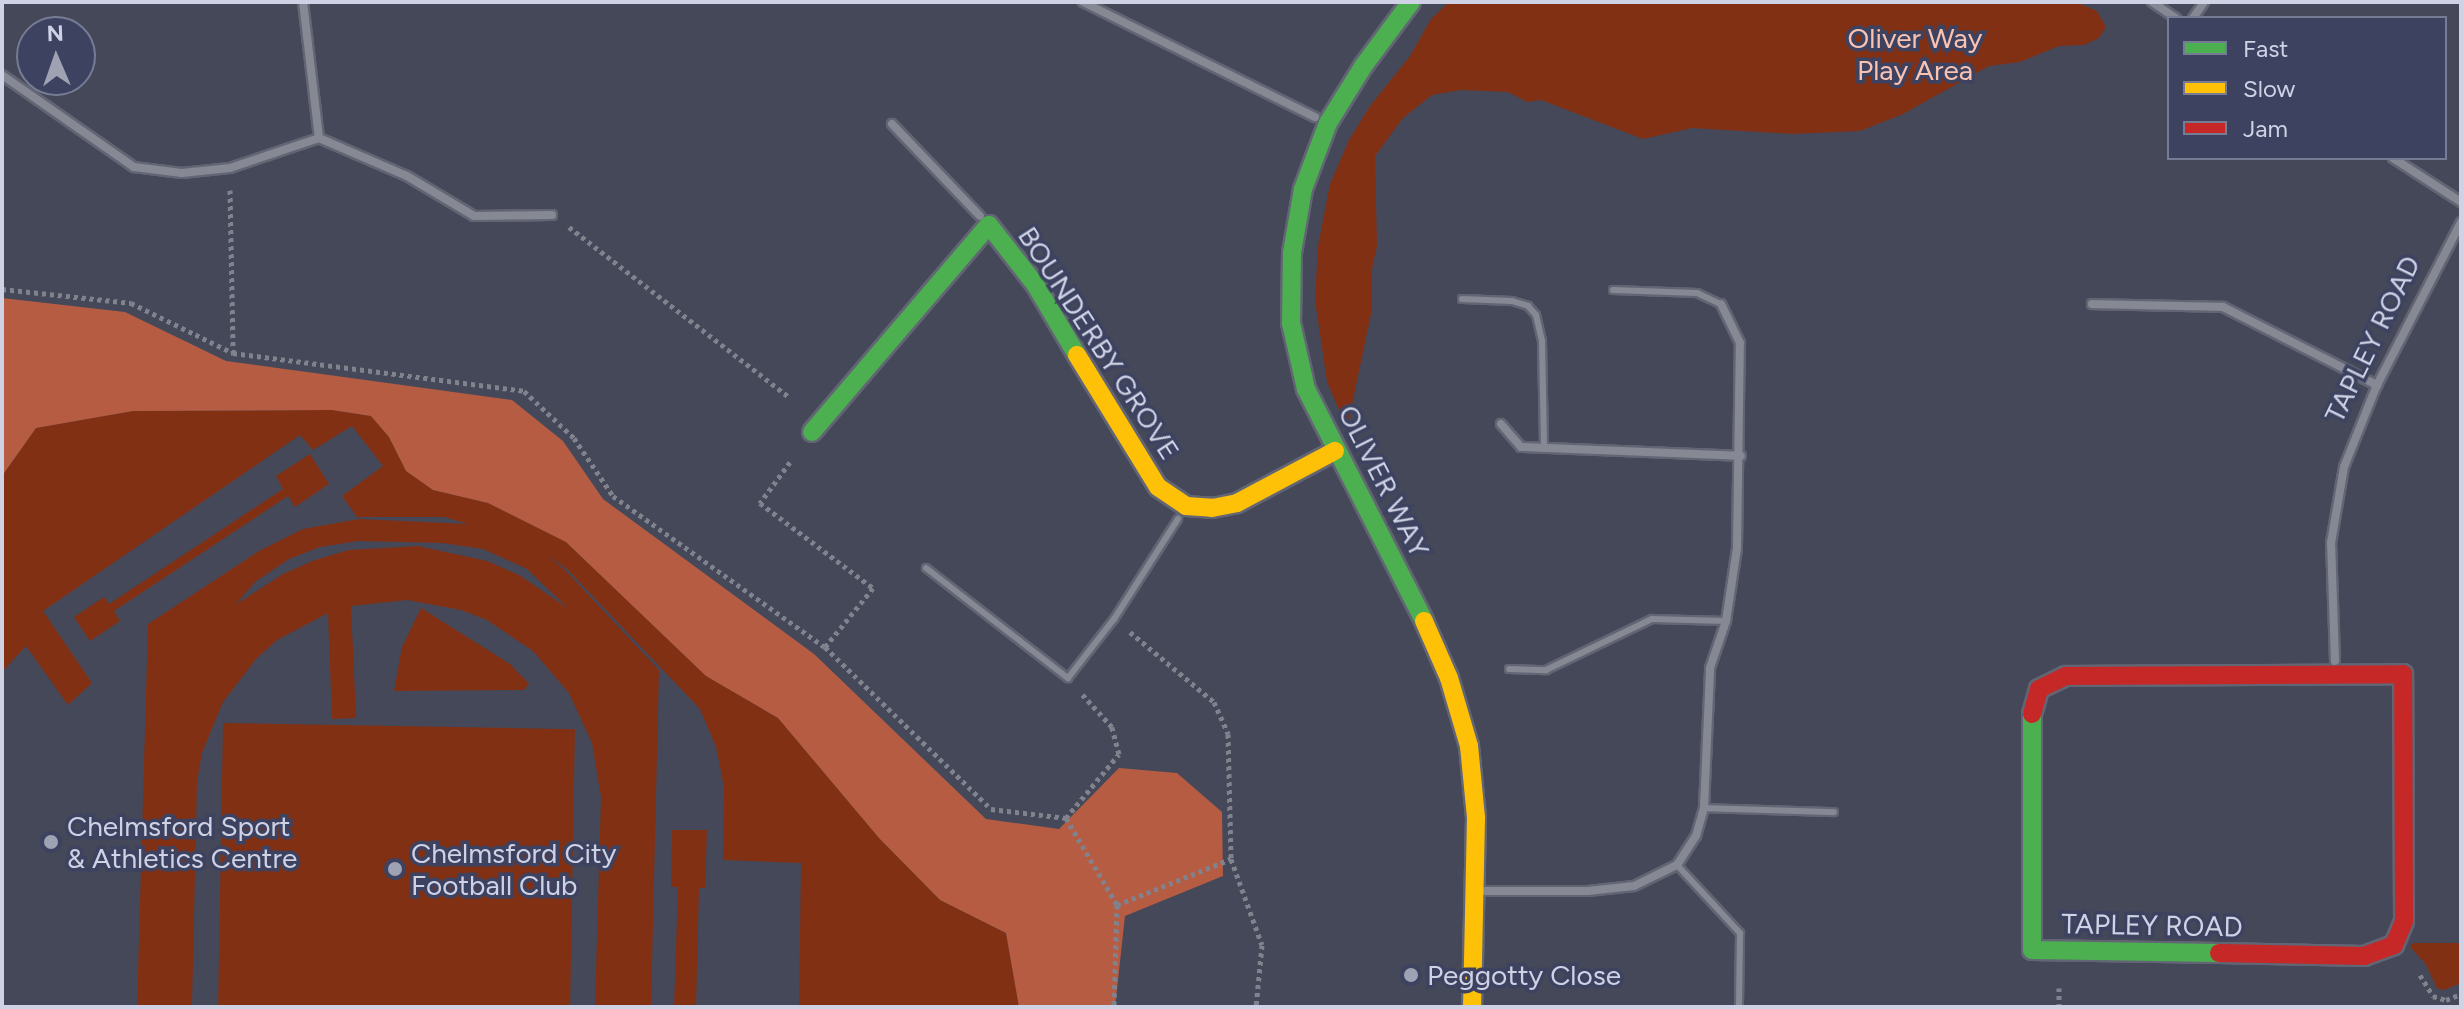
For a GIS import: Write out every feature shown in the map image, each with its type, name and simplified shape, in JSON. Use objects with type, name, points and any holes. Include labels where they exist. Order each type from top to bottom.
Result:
[{"type":"street","points":[[303,2],[319,138]]},
{"type":"street","points":[[1083,2],[1328,123]]},
{"type":"street","name":"OLIVER WAY","points":[[1411,2],[1364,65],[1328,123],[1303,189],[1292,253],[1291,323],[1306,389],[1335,451],[1416,603],[1449,678],[1469,746],[1476,818],[1477,891],[1472,1007]]},
{"type":"street","points":[[2152,2],[2173,16]]},
{"type":"street","points":[[2,75],[134,167],[182,173],[230,168],[319,138],[407,176],[474,216],[552,215]]},
{"type":"street","name":"BOUNDERBY GROVE","points":[[892,124],[989,225],[1035,284],[1126,440],[1158,487],[1186,506]]},
{"type":"street","points":[[2396,160],[2461,202]]},
{"type":"street","name":"TAPLEY ROAD","points":[[2335,675],[2331,543],[2344,467],[2377,385],[2461,222]]},
{"type":"street","name":"BOUNDERBY GROVE","points":[[817,427],[989,225]]},
{"type":"street","points":[[1477,891],[1588,891],[1634,886],[1677,865],[1696,836],[1704,808],[1709,679],[1726,621],[1737,548],[1741,456],[1740,343],[1721,304]]},
{"type":"street","points":[[2092,304],[2223,307],[2377,385]]},
{"type":"street","points":[[1501,424],[1521,447],[1741,456]]},
{"type":"street","points":[[1186,506],[1212,508],[1237,503],[1335,451]]},
{"type":"street","name":"TAPLEY ROAD","points":[[2403,674],[2404,921],[2394,945],[2364,956],[2032,950],[2032,714],[2039,689],[2066,676],[2335,675],[2403,674]]},
{"type":"lane","points":[[1613,290],[1697,293],[1721,304]]},
{"type":"lane","points":[[1462,299],[1512,301],[1528,306],[1536,315],[1542,341],[1544,449]]},
{"type":"lane","points":[[926,568],[1068,678],[1114,619],[1186,506]]},
{"type":"lane","points":[[1509,669],[1546,670],[1652,619],[1726,621]]},
{"type":"lane","points":[[1704,808],[1834,812]]},
{"type":"lane","points":[[1677,865],[1740,933],[1739,1006]]},
{"type":"path","points":[[230,168],[233,353]]},
{"type":"path","points":[[552,215],[817,427],[760,503],[873,588],[825,647]]},
{"type":"path","points":[[2,289],[131,303],[233,353],[524,391],[574,438],[613,496],[825,647],[991,809],[1066,818]]},
{"type":"path","points":[[1114,619],[1176,667],[1214,702],[1228,734],[1231,859],[1262,945],[1256,1007]]},
{"type":"path","points":[[1066,818],[1119,754],[1112,727],[1068,678]]},
{"type":"path","points":[[1066,818],[1117,905],[1114,1007]]},
{"type":"path","points":[[1117,905],[1231,859]]},
{"type":"path","points":[[2394,945],[2414,965],[2433,996],[2446,1000],[2461,994]]},
{"type":"green space","name":"Oliver Way Play Area","points":[[1449,2],[2076,2],[2097,11],[2106,27],[2099,38],[2084,45],[2059,46],[2020,62],[1989,66],[1903,114],[1860,131],[1793,134],[1692,128],[1643,139],[1541,100],[1527,102],[1508,92],[1461,90],[1432,95],[1403,118],[1375,156],[1377,246],[1372,269],[1372,309],[1349,419],[1343,419],[1327,382],[1315,300],[1318,246],[1330,184],[1349,140],[1370,106],[1410,56],[1431,19]]},
{"type":"green space","points":[[332,410],[371,416],[389,437],[406,471],[433,490],[488,503],[566,542],[706,676],[778,718],[879,838],[940,900],[1006,933],[1019,1007],[799,1007],[801,863],[723,860],[724,787],[716,747],[700,709],[567,569],[546,554],[566,571],[659,670],[651,1007],[595,1007],[601,797],[592,743],[569,693],[533,651],[487,620],[461,610],[407,600],[351,606],[356,718],[332,719],[328,613],[277,640],[256,659],[223,702],[202,753],[197,781],[192,1007],[137,1007],[148,624],[259,551],[303,529],[359,519],[468,524],[444,517],[357,517],[342,496],[383,466],[352,426],[313,450],[300,435],[43,611],[92,683],[68,705],[26,646],[2,672],[2,476],[36,428],[133,411]],"holes":[[[358,541],[442,543],[483,549],[527,569],[569,609],[519,575],[487,561],[418,546],[349,550],[315,560],[283,574],[235,605],[255,582],[289,559],[320,547]]]},
{"type":"green space","points":[[310,454],[329,484],[295,507],[288,496],[114,611],[120,621],[90,641],[74,617],[104,597],[109,604],[283,489],[276,476]]},
{"type":"green space","points":[[421,608],[510,664],[529,684],[524,690],[394,691],[402,647]]},
{"type":"green space","name":"Chelmsford City Football Club","points":[[223,723],[575,729],[570,1007],[218,1007]]},
{"type":"green space","points":[[672,830],[707,830],[705,888],[699,888],[696,1007],[674,1007],[678,887],[671,887]]},
{"type":"green space","points":[[2413,943],[2461,943],[2461,983],[2444,990],[2437,988],[2425,963],[2410,947]]},
{"type":"shaded area","points":[[2,298],[125,312],[226,361],[512,400],[563,441],[603,499],[814,654],[986,819],[1059,829],[1119,768],[1177,773],[1222,812],[1223,876],[1125,916],[1115,1007],[1019,1007],[1006,933],[940,900],[879,838],[778,718],[706,676],[566,542],[488,503],[433,490],[406,471],[389,437],[371,416],[332,410],[133,411],[36,428],[2,476]]},
{"type":"traffic: fast","points":[[1411,2],[1364,65],[1328,123],[1303,189],[1292,253],[1291,323],[1306,389],[1424,621]]},
{"type":"traffic: fast","points":[[812,432],[989,225],[1035,284],[1077,355]]},
{"type":"traffic: fast","points":[[2032,714],[2032,950],[2219,953]]},
{"type":"traffic: slow","points":[[1077,355],[1158,487],[1186,506],[1212,508],[1237,503],[1335,451]]},
{"type":"traffic: slow","points":[[1424,621],[1449,678],[1469,746],[1476,818],[1472,1007]]},
{"type":"traffic: jam","points":[[2219,953],[2364,956],[2394,945],[2404,921],[2403,674]]},
{"type":"traffic: jam","points":[[2032,714],[2039,689],[2066,676],[2403,674]]},
{"type":"place","name":"Chelmsford Sport & Athletics Centre","points":[[51,842]]},
{"type":"place","name":"Chelmsford City Football Club","points":[[395,869]]},
{"type":"place","name":"Peggotty Close","points":[[1411,975]]}]
